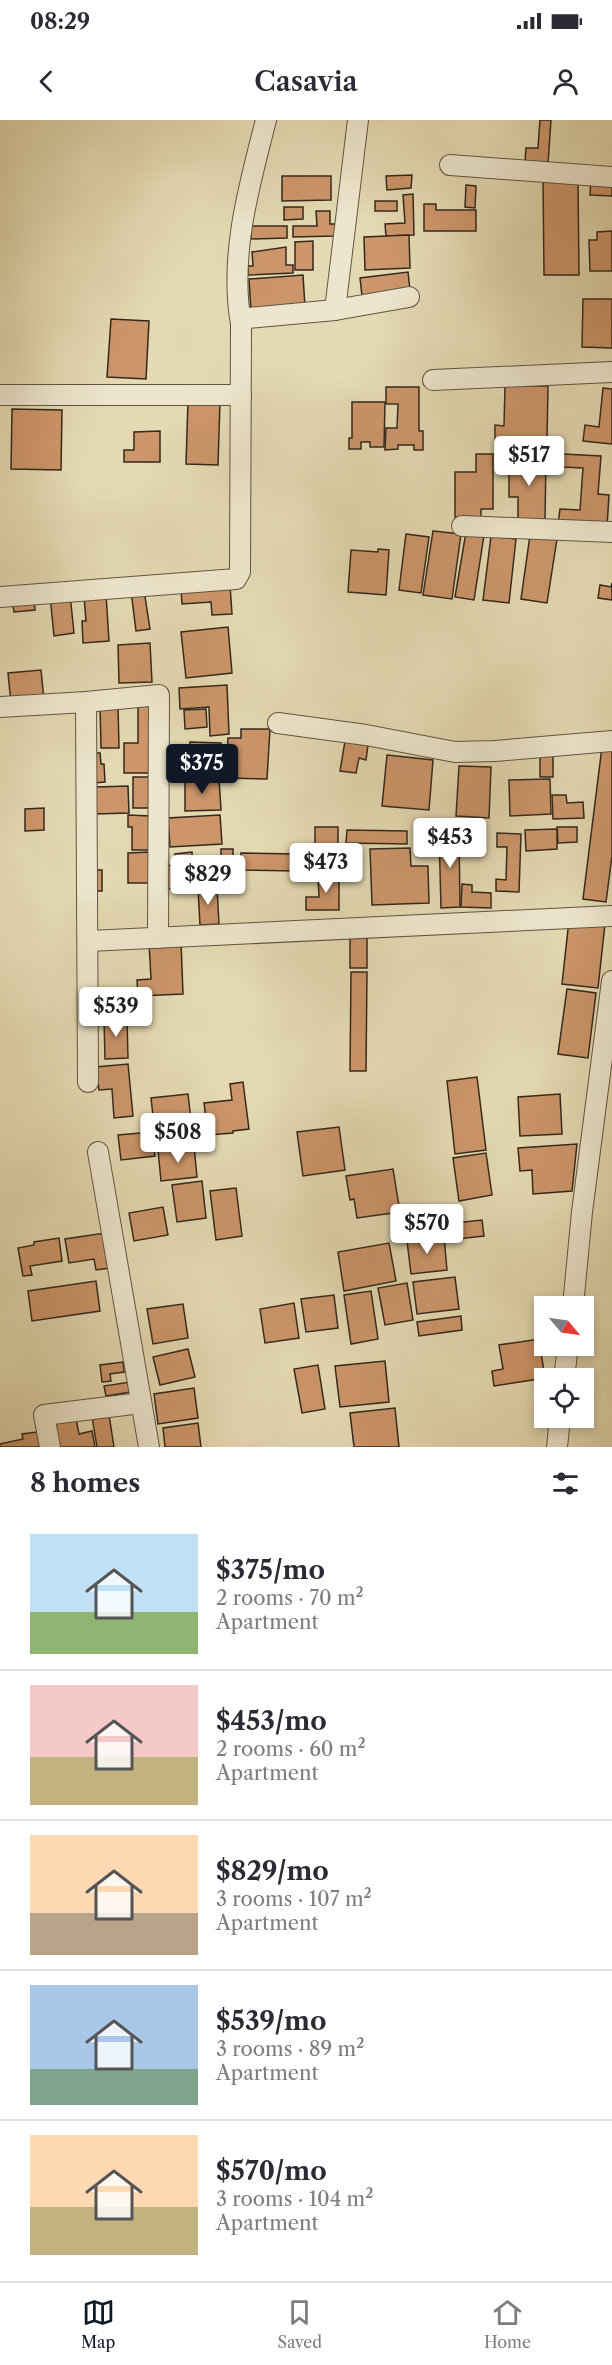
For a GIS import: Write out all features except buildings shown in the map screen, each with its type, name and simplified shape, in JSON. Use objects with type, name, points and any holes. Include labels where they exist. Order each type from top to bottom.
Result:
[{"type":"street","points":[[0,597],[236,579],[240,572],[241,324],[237,305],[240,239],[266,120]]},
{"type":"street","points":[[334,310],[358,120]]},
{"type":"street","points":[[450,165],[612,177]]},
{"type":"street","points":[[241,324],[248,318],[334,310],[409,297]]},
{"type":"street","points":[[433,380],[612,372]]},
{"type":"street","points":[[0,395],[241,395]]},
{"type":"street","points":[[462,526],[612,532]]},
{"type":"street","points":[[0,707],[159,695],[158,938]]},
{"type":"street","points":[[86,702],[88,1082]]},
{"type":"street","points":[[278,723],[366,735],[455,752],[612,741]]},
{"type":"street","points":[[89,941],[612,916]]},
{"type":"street","points":[[574,1296],[582,1212],[612,981]]},
{"type":"street","points":[[98,1152],[149,1447]]},
{"type":"street","points":[[50,1447],[44,1415],[141,1403]]},
{"type":"street","points":[[557,1447],[559,1428]]}]
